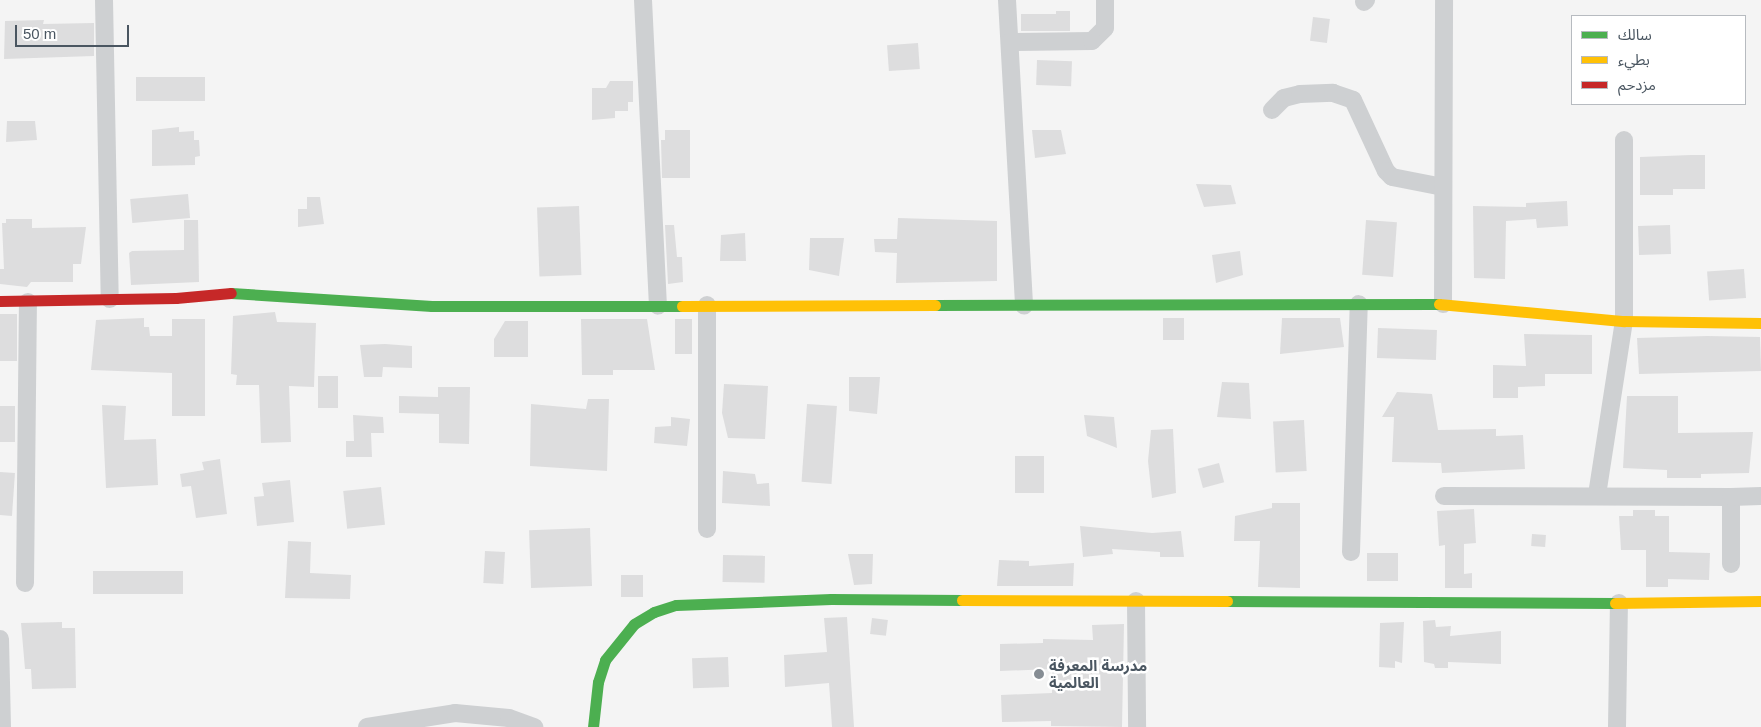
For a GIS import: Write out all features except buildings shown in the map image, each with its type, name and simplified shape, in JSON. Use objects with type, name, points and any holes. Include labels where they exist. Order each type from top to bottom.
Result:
[{"type":"street","points":[[104,0],[110,299]]},
{"type":"street","points":[[644,0],[658,306]]},
{"type":"street","points":[[1007,0],[1024,306]]},
{"type":"street","points":[[1010,42],[1092,40],[1105,28],[1105,0]]},
{"type":"street","points":[[1443,304],[1444,0]]},
{"type":"street","points":[[1272,110],[1284,98],[1300,94],[1332,93],[1353,100],[1386,171],[1392,177],[1443,187]]},
{"type":"street","points":[[1597,495],[1624,321],[1624,140]]},
{"type":"street","points":[[0,301],[176,298],[237,292],[432,306],[1443,304],[1624,321],[1761,323]]},
{"type":"street","points":[[25,583],[28,302]]},
{"type":"street","points":[[1351,552],[1359,304]]},
{"type":"street","points":[[707,305],[707,529]]},
{"type":"street","points":[[1444,496],[1761,496]]},
{"type":"street","points":[[1731,564],[1732,497]]},
{"type":"street","points":[[593,727],[598,682],[605,660],[618,640],[634,624],[654,612],[676,605],[831,599],[1619,603],[1761,601]]},
{"type":"street","points":[[1136,601],[1137,727]]},
{"type":"street","points":[[1616,727],[1619,603]]},
{"type":"street","points":[[0,639],[2,727]]},
{"type":"street","points":[[367,727],[455,713],[509,718],[534,727]]},
{"type":"traffic: fast","points":[[231,293],[432,306],[682,306]]},
{"type":"traffic: fast","points":[[935,305],[1439,304]]},
{"type":"traffic: fast","points":[[593,727],[598,682],[605,660],[634,624],[654,612],[676,605],[831,599],[962,600]]},
{"type":"traffic: fast","points":[[1227,601],[1615,603]]},
{"type":"traffic: slow","points":[[1439,304],[1624,321],[1761,323]]},
{"type":"traffic: slow","points":[[682,306],[935,305]]},
{"type":"traffic: slow","points":[[962,600],[1227,601]]},
{"type":"traffic: slow","points":[[1615,603],[1761,601]]},
{"type":"traffic: jam","points":[[0,301],[176,298],[231,293]]},
{"type":"place","name":"مدرسة المعرفة العالمية","points":[[1039,674]]}]
